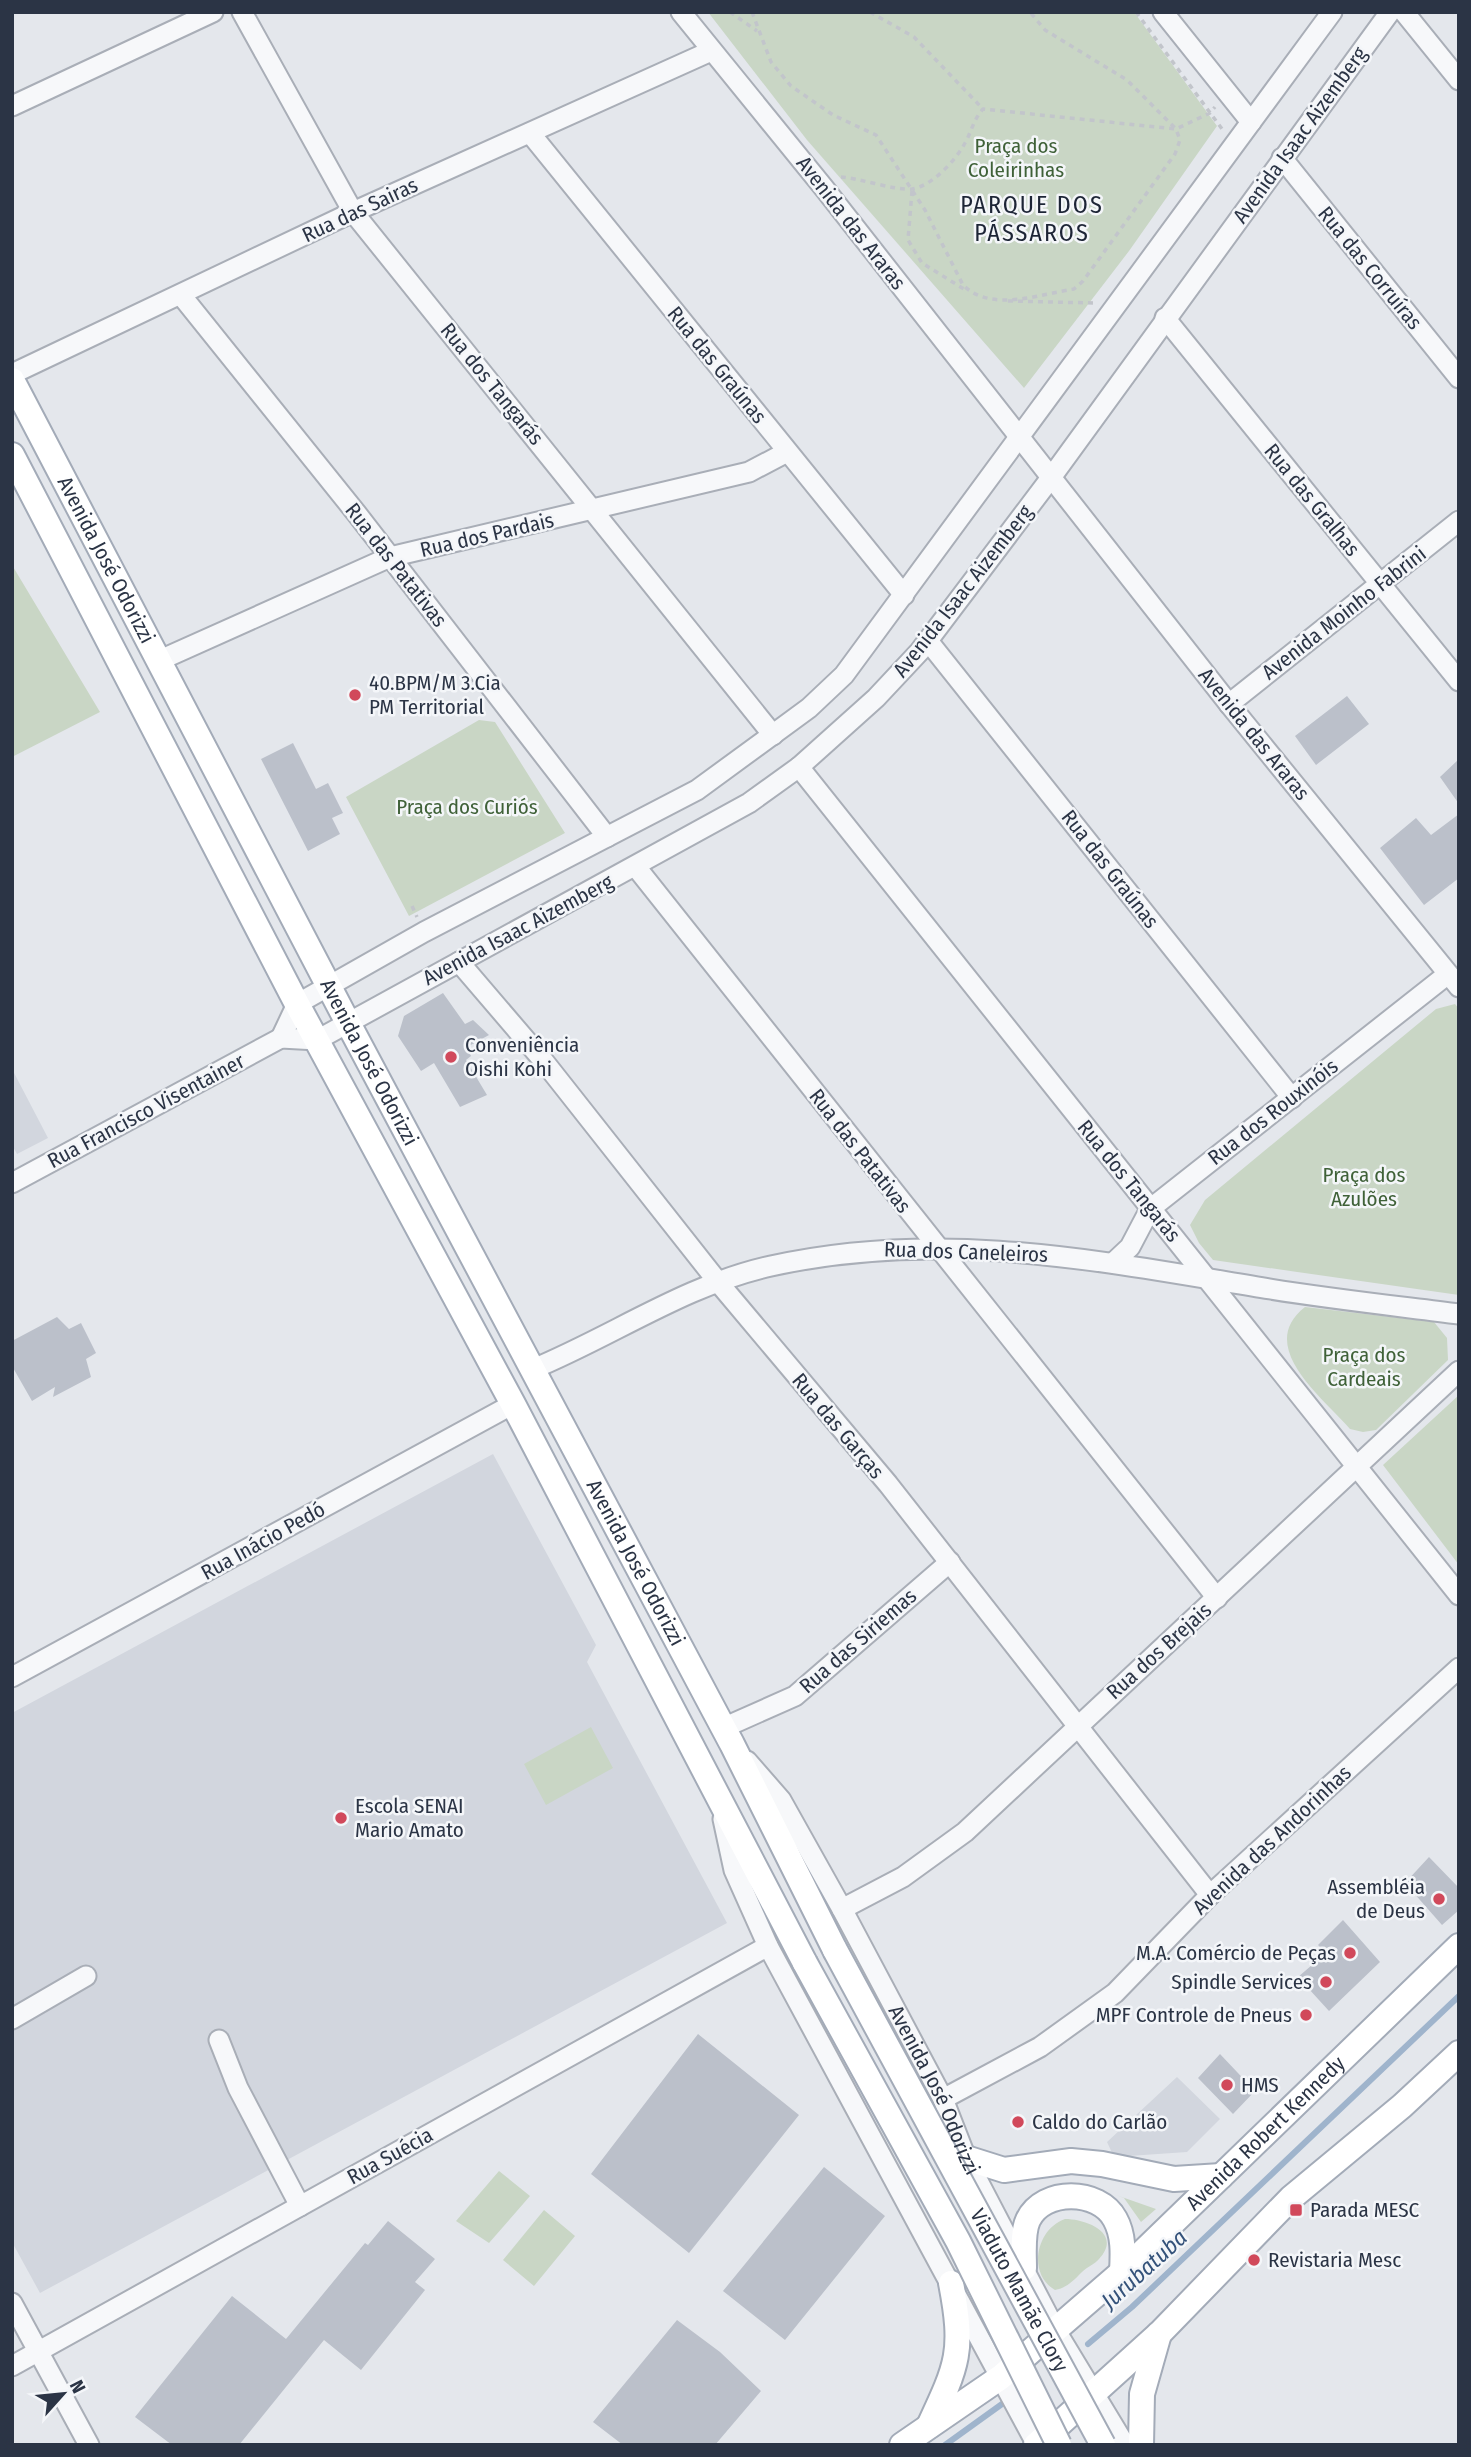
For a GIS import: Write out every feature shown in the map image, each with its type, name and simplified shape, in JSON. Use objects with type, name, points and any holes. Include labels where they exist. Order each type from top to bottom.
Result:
[{"type":"main road","name":"Avenida José Odorizzi","points":[[12,380],[348,1023],[727,1736],[835,1950]]},
{"type":"main road","name":"Avenida José Odorizzi","points":[[12,455],[297,1004],[513,1404],[806,1963]]},
{"type":"main road","name":"Avenida Robert Kennedy","points":[[902,2445],[1001,2377],[1122,2272],[1459,1946]]},
{"type":"main road","name":"Viaduto Mamãe Clory","points":[[835,1950],[1103,2445]]},
{"type":"main road","name":"Viaduto Mamãe Clory","points":[[806,1963],[958,2241],[1059,2445]]},
{"type":"main road","points":[[1036,2445],[1159,2334],[1292,2198],[1402,2106],[1459,2053]]},
{"type":"main road","points":[[966,2158],[1004,2170],[1071,2161],[1174,2179],[1221,2176]]},
{"type":"main road","points":[[1024,2268],[1025,2228],[1031,2214],[1044,2204],[1072,2195],[1098,2202],[1115,2217],[1122,2241],[1122,2272]]},
{"type":"main road","points":[[929,2427],[957,2358],[959,2327],[951,2283]]},
{"type":"main road","points":[[1141,2445],[1142,2394],[1159,2334]]},
{"type":"street","points":[[12,106],[213,12]]},
{"type":"street","name":"Rua dos Tangarás","points":[[242,12],[354,212],[773,735]]},
{"type":"street","name":"Avenida das Araras","points":[[681,12],[824,188],[1229,704],[1453,981]]},
{"type":"street","points":[[1163,12],[1251,122]]},
{"type":"street","name":"Avenida Isaac Aizemberg","points":[[297,1004],[424,932],[698,790],[809,708],[844,675],[1332,12]]},
{"type":"street","name":"Avenida Isaac Aizemberg","points":[[348,1023],[749,803],[799,767],[876,698],[928,641],[1050,479],[1390,12]]},
{"type":"street","points":[[1404,12],[1459,80]]},
{"type":"street","name":"Rua das Sairas","points":[[12,374],[354,212],[711,51]]},
{"type":"street","name":"Rua das Graúnas","points":[[530,134],[904,595]]},
{"type":"street","name":"Rua das Corruíras","points":[[1282,158],[1459,378]]},
{"type":"street","name":"Rua das Patativas","points":[[181,295],[390,557],[607,837]]},
{"type":"street","name":"Rua das Gralhas","points":[[1165,318],[1459,681]]},
{"type":"street","name":"Rua dos Pardais","points":[[158,661],[390,557],[595,511],[750,472],[787,452]]},
{"type":"street","name":"Avenida Moinho Fabrini","points":[[1229,704],[1459,521]]},
{"type":"street","name":"Rua das Graúnas","points":[[928,641],[1292,1098]]},
{"type":"street","name":"Rua dos Tangarás","points":[[799,767],[1459,1595]]},
{"type":"street","name":"Rua das Patativas","points":[[636,867],[1217,1598]]},
{"type":"street","name":"Rua das Garças","points":[[459,962],[542,1059],[718,1282],[950,1562],[1210,1895]]},
{"type":"street","name":"Rua dos Rouxinóis","points":[[1113,1263],[1130,1247],[1150,1209],[1292,1098],[1453,981]]},
{"type":"street","points":[[297,1004],[281,1038],[317,1040],[348,1023]]},
{"type":"street","name":"Rua Francisco Visentainer","points":[[12,1184],[281,1038]]},
{"type":"street","name":"Rua dos Caneleiros","points":[[533,1369],[668,1302],[718,1282],[769,1266],[876,1249],[1000,1249],[1459,1314]]},
{"type":"street","name":"Rua dos Brejais","points":[[842,1909],[903,1877],[965,1832],[1459,1371]]},
{"type":"street","name":"Rua Inácio Pedó","points":[[12,1677],[513,1404]]},
{"type":"street","name":"Rua das Siriemas","points":[[727,1736],[795,1696],[950,1562]]},
{"type":"street","name":"Avenida das Andorinhas","points":[[943,2099],[1040,2047],[1096,2007],[1148,1961],[1210,1895],[1459,1668]]},
{"type":"street","name":"Avenida José Odorizzi","points":[[727,1736],[781,1800],[943,2099],[966,2158],[1056,2331],[1091,2393],[1125,2445]]},
{"type":"street","name":"Avenida José Odorizzi","points":[[718,1796],[734,1870],[768,1947],[1036,2445]]},
{"type":"street","name":"Rua Suécia","points":[[12,2366],[768,1947]]},
{"type":"street","points":[[12,2019],[86,1976]]},
{"type":"street","points":[[219,2040],[239,2088],[300,2206]]},
{"type":"street","points":[[12,2303],[89,2445]]},
{"type":"path","points":[[730,12],[758,32]]},
{"type":"path","points":[[752,12],[771,62],[791,86],[833,115],[876,135],[912,189],[963,285],[972,293]]},
{"type":"path","points":[[870,12],[914,37],[983,109],[1175,129],[1210,113],[1227,92]]},
{"type":"path","points":[[999,301],[1074,289],[1083,281],[1175,154],[1180,140],[1175,129],[1127,80],[1045,30],[1030,12]]},
{"type":"path","points":[[1136,12],[1224,132]]},
{"type":"path","points":[[824,188],[842,177],[912,189],[935,178],[965,143],[973,120],[983,109]]},
{"type":"path","points":[[912,189],[908,240],[922,263],[972,293],[999,301],[1097,303]]},
{"type":"shaded area","points":[[12,1069],[48,1138],[17,1154],[12,1145]]},
{"type":"shaded area","name":"Escola SENAI Mario Amato","points":[[493,1454],[596,1645],[587,1662],[727,1923],[40,2293],[12,2242],[12,1713]]},
{"type":"shaded area","points":[[1177,2077],[1220,2119],[1187,2152],[1114,2157],[1107,2142]]},
{"type":"green space","name":"Praça dos Coleirinhas","points":[[708,12],[1134,12],[1217,126],[1129,251],[1024,388],[807,140]]},
{"type":"green space","points":[[12,565],[100,712],[12,757]]},
{"type":"green space","name":"Praça dos Curiós","points":[[479,720],[495,722],[565,833],[409,916],[346,797]]},
{"type":"green space","name":"Praça dos Azulões","points":[[1455,1004],[1459,1009],[1459,1295],[1213,1260],[1199,1243],[1190,1225],[1205,1200],[1436,1009]]},
{"type":"green space","name":"Praça dos Cardeais","points":[[1305,1307],[1434,1322],[1447,1338],[1448,1360],[1376,1430],[1363,1432],[1350,1429],[1310,1387],[1290,1354],[1287,1338],[1291,1322]]},
{"type":"green space","points":[[1459,1395],[1459,1565],[1383,1465]]},
{"type":"green space","points":[[591,1727],[613,1768],[546,1805],[524,1764]]},
{"type":"green space","points":[[499,2171],[530,2196],[489,2243],[456,2221]]},
{"type":"green space","points":[[1116,2195],[1156,2209],[1141,2222],[1124,2198]]},
{"type":"green space","points":[[544,2210],[575,2236],[534,2286],[503,2260]]},
{"type":"green space","points":[[1065,2219],[1083,2222],[1099,2229],[1107,2242],[1097,2261],[1067,2286],[1055,2290],[1046,2283],[1041,2274],[1039,2252],[1047,2232]]},
{"type":"building","points":[[1347,696],[1369,724],[1316,765],[1295,736]]},
{"type":"building","points":[[293,743],[316,789],[328,783],[343,813],[332,818],[340,834],[308,851],[261,759]]},
{"type":"building","points":[[1459,759],[1459,804],[1440,777]]},
{"type":"building","points":[[1459,814],[1459,878],[1424,905],[1380,848],[1416,818],[1431,835]]},
{"type":"building","points":[[443,993],[465,1024],[473,1020],[489,1035],[467,1047],[471,1056],[466,1060],[487,1095],[460,1107],[434,1063],[421,1071],[398,1036],[404,1016]]},
{"type":"building","points":[[57,1317],[69,1329],[81,1323],[96,1353],[86,1359],[91,1377],[53,1397],[55,1387],[32,1401],[12,1366],[12,1341]]},
{"type":"building","name":"Assembléia de Deus","points":[[1429,1857],[1459,1888],[1459,1910],[1442,1925],[1405,1883]]},
{"type":"building","points":[[1343,1920],[1380,1962],[1329,2011],[1298,1977],[1326,1953],[1318,1945]]},
{"type":"building","points":[[698,2034],[799,2115],[689,2253],[591,2174]]},
{"type":"building","name":"HMS","points":[[1220,2054],[1255,2091],[1233,2114],[1198,2078]]},
{"type":"building","points":[[824,2167],[885,2216],[785,2340],[723,2291]]},
{"type":"building","points":[[388,2221],[435,2259],[415,2282],[425,2290],[361,2370],[324,2340],[239,2445],[172,2445],[135,2417],[232,2296],[286,2339],[365,2243],[368,2245]]},
{"type":"building","points":[[677,2320],[720,2352],[761,2391],[715,2445],[623,2445],[593,2422]]},
{"type":"waterway","points":[[1088,2344],[1132,2307],[1459,1996]]},
{"type":"waterway","name":"Jurubatuba","points":[[945,2445],[1002,2404]]},
{"type":"place","name":"40.BPM/M 3.Cia PM Territorial","points":[[355,695]]},
{"type":"place","name":"Conveniência Oishi Kohi","points":[[451,1057]]},
{"type":"place","name":"Escola SENAI Mario Amato","points":[[341,1818]]},
{"type":"place","name":"Assembléia de Deus","points":[[1439,1899]]},
{"type":"place","name":"M.A. Comércio de Peças","points":[[1350,1953]]},
{"type":"place","name":"Spindle Services","points":[[1326,1982]]},
{"type":"place","name":"MPF Controle de Pneus","points":[[1306,2015]]},
{"type":"place","name":"HMS","points":[[1227,2085]]},
{"type":"place","name":"Caldo do Carlão","points":[[1018,2122]]},
{"type":"place","name":"Parada MESC","points":[[1296,2210]]},
{"type":"place","name":"Revistaria Mesc","points":[[1254,2260]]},
{"type":"district","name":"PARQUE DOS PÁSSAROS","points":[[1032,219]]}]
